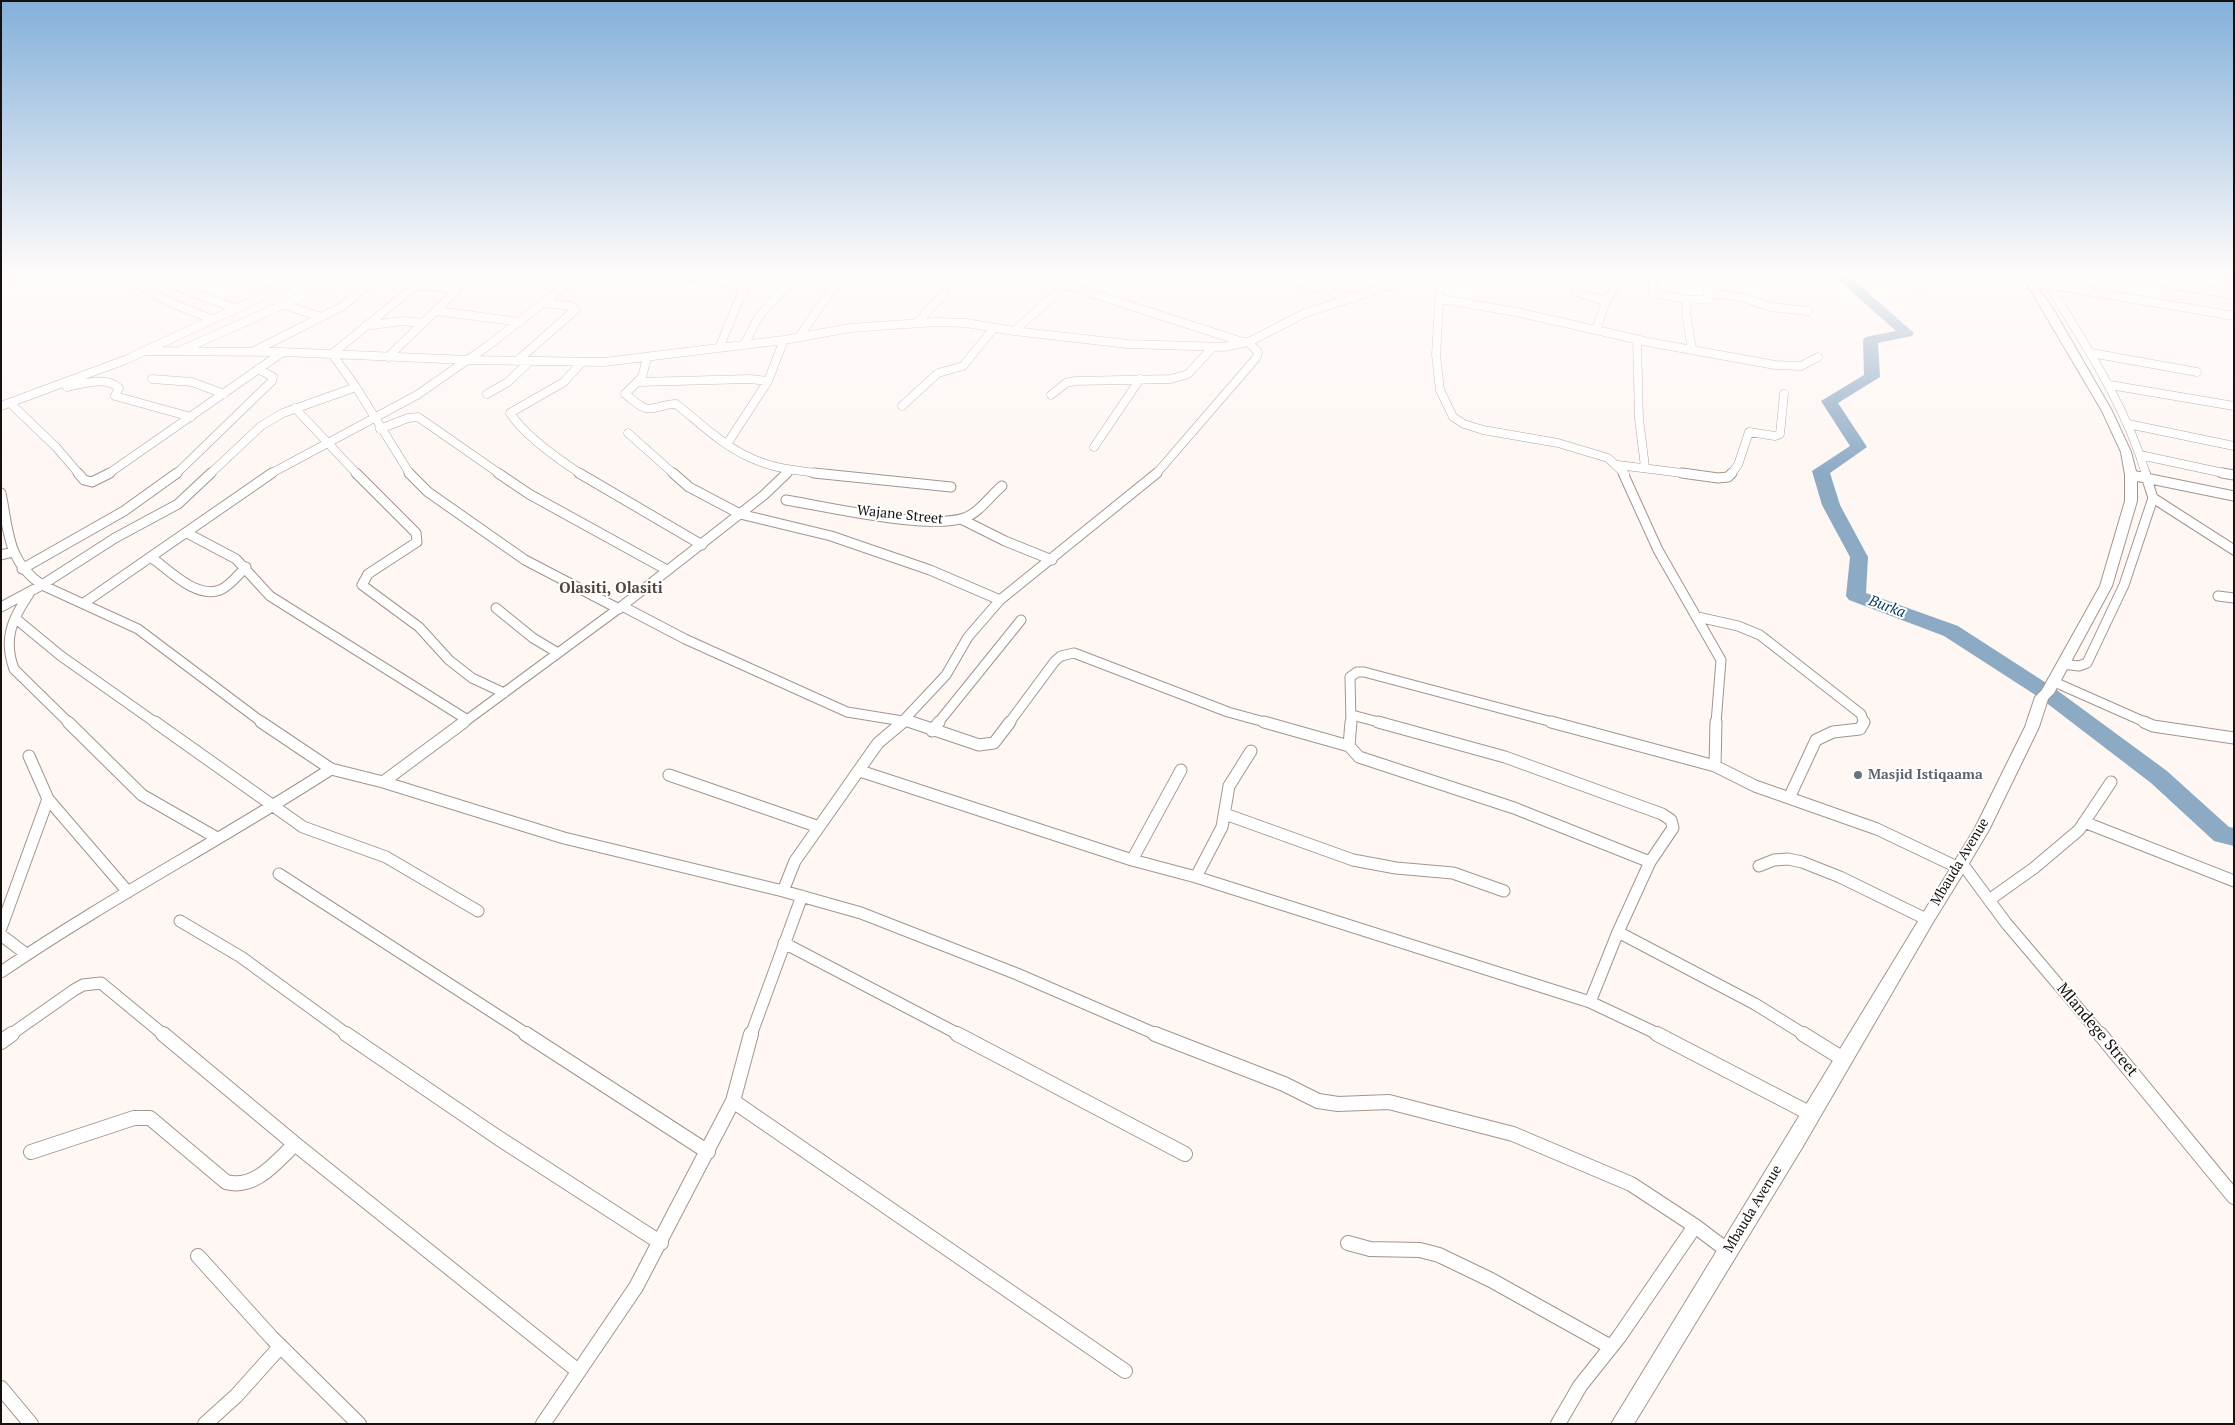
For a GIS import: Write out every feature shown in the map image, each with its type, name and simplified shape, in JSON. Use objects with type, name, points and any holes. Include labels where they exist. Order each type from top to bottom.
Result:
[{"type":"street","points":[[1,406],[144,351],[166,340]]},
{"type":"street","points":[[180,351],[203,340]]},
{"type":"street","points":[[252,352],[275,340]]},
{"type":"street","points":[[332,354],[347,340]]},
{"type":"street","points":[[388,357],[405,340]]},
{"type":"street","points":[[84,602],[152,558],[274,471],[327,440],[409,399],[495,340]]},
{"type":"street","points":[[517,362],[541,340]]},
{"type":"street","points":[[719,348],[722,340]]},
{"type":"street","points":[[744,345],[746,340]]},
{"type":"street","points":[[144,351],[283,352],[581,363],[647,358],[780,340]]},
{"type":"street","points":[[726,444],[768,381],[784,340]]},
{"type":"street","points":[[902,406],[938,373],[963,366],[984,340]]},
{"type":"street","points":[[1097,340],[1128,344],[1213,347],[1250,340]]},
{"type":"street","points":[[783,891],[795,861],[878,743],[905,720],[946,674],[968,637],[1000,600],[1132,496],[1163,466],[1257,357],[1258,352],[1247,342],[1242,340]]},
{"type":"street","points":[[1437,340],[1436,355],[1440,390],[1454,417],[1464,424],[1483,430],[1558,444],[1595,454],[1618,465],[1718,478],[1728,477],[1738,464],[1749,432],[1775,436],[1780,434],[1784,394]]},
{"type":"street","points":[[1637,340],[1639,419],[1645,467]]},
{"type":"street","points":[[1640,340],[1785,366],[1808,364],[1818,358]]},
{"type":"street","points":[[1690,340],[1692,350]]},
{"type":"street","name":"Mbauda Avenue","points":[[1622,1424],[1981,830],[2052,681],[2106,586],[2131,501],[2131,475],[2126,452],[2066,340]]},
{"type":"street","points":[[2062,664],[2079,666],[2087,663],[2124,585],[2153,498],[2128,424],[2110,386],[2083,340]]},
{"type":"street","points":[[1051,395],[1070,382],[1184,376],[1213,347]]},
{"type":"street","points":[[10,403],[88,481],[97,480],[115,470],[283,352]]},
{"type":"street","points":[[2091,353],[2197,372]]},
{"type":"street","points":[[332,354],[356,387],[380,430],[409,473],[440,503],[469,519],[531,564],[703,648],[847,712],[905,720],[978,746],[994,743],[1055,660],[1060,656],[1074,653],[1228,712],[1349,746]]},
{"type":"street","points":[[647,358],[645,371],[639,382],[625,394],[645,408],[653,408],[666,403],[676,404],[726,444],[750,458],[790,470],[951,486]]},
{"type":"street","points":[[486,394],[508,382],[529,362]]},
{"type":"street","points":[[581,363],[564,382],[512,411],[510,413],[514,420],[547,450],[584,477],[702,545]]},
{"type":"street","points":[[22,569],[143,499],[190,462],[272,381],[273,377],[258,370]]},
{"type":"street","points":[[152,378],[192,382],[224,394]]},
{"type":"street","points":[[639,382],[750,379],[768,381]]},
{"type":"street","points":[[1094,447],[1140,379]]},
{"type":"street","points":[[45,390],[99,383],[114,384],[119,388],[115,396],[191,417]]},
{"type":"street","points":[[2110,386],[2234,406]]},
{"type":"street","points":[[1,607],[42,585],[115,538],[178,504],[254,432],[276,416],[356,387]]},
{"type":"street","points":[[295,408],[361,476],[377,498],[416,532],[418,537],[417,542],[411,547],[368,574],[362,585],[419,626],[449,660],[472,678],[504,692]]},
{"type":"street","points":[[380,430],[408,418],[418,417],[529,494],[667,570]]},
{"type":"street","points":[[2128,424],[2234,446]]},
{"type":"street","points":[[628,433],[689,487],[740,514],[831,536],[930,570],[1000,600]]},
{"type":"street","points":[[2140,455],[2234,475]]},
{"type":"street","points":[[1618,465],[1629,482],[1658,550],[1712,641],[1721,660],[1714,751],[1715,766]]},
{"type":"street","points":[[383,782],[466,719],[620,608],[702,545],[790,470]]},
{"type":"street","points":[[2131,475],[2234,496]]},
{"type":"street","name":"Wajane Street","points":[[786,500],[928,520],[961,519],[972,513],[1002,486]]},
{"type":"street","points":[[1,493],[7,554],[22,569],[42,585],[84,602],[138,629],[252,716],[331,770],[383,782],[564,838],[783,891],[861,913],[929,938],[1128,1020],[1189,1049],[1284,1084],[1318,1101],[1338,1104],[1389,1102],[1448,1119],[1513,1134],[1630,1184],[1696,1226],[1728,1251]]},
{"type":"street","points":[[2153,498],[2234,550]]},
{"type":"street","points":[[961,519],[1052,560]]},
{"type":"street","points":[[187,533],[222,550],[246,567],[270,596],[466,719]]},
{"type":"street","points":[[152,558],[197,589],[206,593],[221,589],[246,567]]},
{"type":"street","points":[[30,592],[7,632],[8,656],[14,669],[142,795],[217,838]]},
{"type":"street","points":[[2218,596],[2234,598]]},
{"type":"street","points":[[496,608],[533,638],[558,653]]},
{"type":"street","points":[[1698,617],[1738,626],[1760,635],[1861,714],[1864,723],[1860,729],[1833,732],[1816,740],[1790,798]]},
{"type":"street","points":[[15,618],[61,656],[274,808],[309,830],[386,857],[478,911]]},
{"type":"street","points":[[932,731],[1021,620]]},
{"type":"street","points":[[1650,862],[1514,808],[1365,760],[1354,754],[1349,746],[1352,715],[1350,677],[1353,674],[1364,672],[1715,766],[1748,783],[1877,829],[1960,865]]},
{"type":"street","points":[[2052,681],[2153,726],[2234,738]]},
{"type":"street","points":[[1352,715],[1505,757],[1662,814],[1671,820],[1673,828],[1650,862],[1618,932],[1615,944],[1590,1002]]},
{"type":"street","points":[[1196,877],[1220,834],[1229,786],[1251,751]]},
{"type":"street","points":[[29,756],[48,799],[128,892]]},
{"type":"street","points":[[1,972],[26,954],[217,838],[274,808],[331,770]]},
{"type":"street","points":[[1132,860],[1181,770]]},
{"type":"street","points":[[860,771],[1132,860],[1196,877],[1590,1002],[1688,1049],[1811,1114]]},
{"type":"street","points":[[669,775],[819,827]]},
{"type":"street","points":[[1989,900],[2034,868],[2079,830],[2111,782]]},
{"type":"street","points":[[1,928],[48,799]]},
{"type":"street","points":[[1225,814],[1353,860],[1396,868],[1453,873],[1504,891]]},
{"type":"street","points":[[2084,822],[2234,881]]},
{"type":"street","points":[[1760,866],[1774,860],[1788,858],[1802,862],[1840,877],[1926,919]]},
{"type":"street","name":"Mlandege Street","points":[[1960,865],[2234,1198]]},
{"type":"street","points":[[279,874],[708,1152]]},
{"type":"street","points":[[543,1424],[636,1287],[708,1152],[733,1101],[753,1027],[802,896]]},
{"type":"street","points":[[180,921],[237,954],[336,1027],[570,1185],[660,1242]]},
{"type":"street","points":[[1618,932],[1755,1004],[1843,1059]]},
{"type":"street","points":[[1,935],[26,954]]},
{"type":"street","points":[[784,943],[1185,1154]]},
{"type":"street","points":[[1,1042],[74,990],[83,985],[101,983],[295,1144],[578,1371]]},
{"type":"street","points":[[733,1101],[1125,1371]]},
{"type":"street","points":[[31,1152],[134,1118],[150,1118],[226,1182],[233,1185],[241,1185],[255,1178],[295,1144]]},
{"type":"street","points":[[1558,1424],[1580,1386],[1611,1347],[1696,1226]]},
{"type":"street","points":[[1348,1243],[1370,1249],[1420,1250],[1439,1255],[1491,1280],[1611,1347]]},
{"type":"street","points":[[198,1256],[280,1347],[359,1424]]},
{"type":"street","points":[[205,1424],[236,1396],[280,1347]]},
{"type":"street","points":[[1,1388],[31,1424]]},
{"type":"waterway","name":"Burka","points":[[1870,340],[1872,377],[1829,401],[1859,447],[1821,471],[1831,505],[1859,557],[1856,596],[1951,631],[2047,693],[2159,777],[2222,835],[2234,837]]},
{"type":"place","name":"Masjid Istiqaama","points":[[1858,775]]},
{"type":"district","name":"Olasiti, Olasiti","points":[[611,589]]}]
